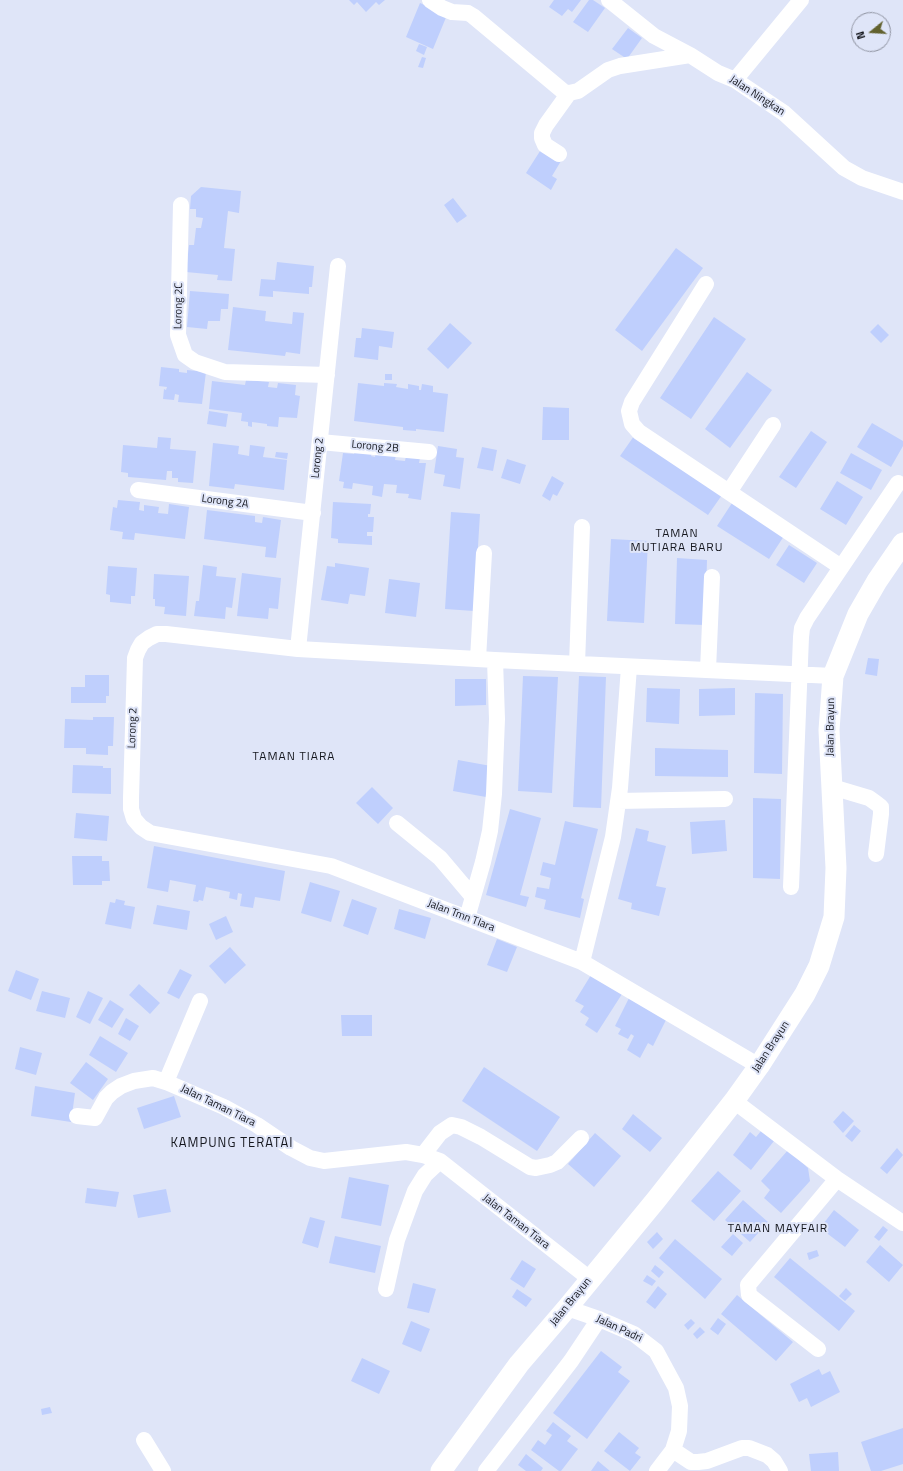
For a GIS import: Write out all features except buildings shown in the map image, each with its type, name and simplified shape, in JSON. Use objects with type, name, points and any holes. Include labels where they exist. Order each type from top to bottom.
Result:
[{"type":"main road","name":"Jalan Brayun","points":[[442,1471],[519,1364],[656,1200],[734,1101],[759,1066],[805,994],[819,966],[834,917],[836,868],[829,730],[833,676],[858,614],[877,581],[903,544]]},
{"type":"street","points":[[430,0],[442,8],[452,12],[468,13],[473,16],[560,90],[569,93],[578,91],[608,70],[620,66],[690,55]]},
{"type":"street","name":"Jalan Ningkan","points":[[609,0],[654,36],[690,55],[718,73],[735,80],[784,113],[844,168],[862,178],[903,192]]},
{"type":"street","points":[[735,80],[801,0]]},
{"type":"street","points":[[559,154],[545,145],[542,138],[542,133],[569,93]]},
{"type":"street","name":"Lorong 2C","points":[[181,206],[178,335],[185,355],[195,362],[225,372],[327,375]]},
{"type":"street","name":"Lorong 2","points":[[298,649],[338,266]]},
{"type":"street","points":[[706,284],[632,402],[629,411],[632,424],[639,432],[841,567]]},
{"type":"street","points":[[729,492],[774,425]]},
{"type":"street","name":"Lorong 2B","points":[[320,442],[429,452]]},
{"type":"street","points":[[791,887],[802,628],[898,483]]},
{"type":"street","name":"Lorong 2A","points":[[138,490],[313,513]]},
{"type":"street","points":[[577,664],[582,527]]},
{"type":"street","points":[[478,658],[484,553]]},
{"type":"street","points":[[708,670],[712,577]]},
{"type":"street","name":"Lorong 2","points":[[141,827],[134,819],[131,809],[135,658],[142,643],[157,634],[298,649],[344,652],[833,676]]},
{"type":"street","points":[[466,918],[489,837],[494,794],[496,660]]},
{"type":"street","points":[[582,962],[613,837],[618,801],[629,667]]},
{"type":"street","points":[[832,787],[869,798],[881,807],[876,854]]},
{"type":"street","points":[[618,801],[725,799]]},
{"type":"street","points":[[397,824],[440,858],[473,897]]},
{"type":"street","name":"Jalan Tmn TIara","points":[[141,827],[150,833],[331,866],[582,962],[759,1066]]},
{"type":"street","points":[[166,1082],[200,1001]]},
{"type":"street","name":"Jalan Taman Tiara","points":[[76,1116],[92,1119],[96,1117],[106,1098],[112,1092],[134,1081],[153,1078],[166,1082],[224,1107],[257,1124],[291,1148],[310,1158],[324,1161],[406,1152],[423,1155],[440,1161],[590,1279]]},
{"type":"street","points":[[734,1101],[837,1179],[903,1224]]},
{"type":"street","points":[[423,1155],[440,1132],[452,1125],[461,1127],[481,1137],[530,1167],[536,1168],[557,1162],[581,1138]]},
{"type":"street","points":[[386,1289],[397,1240],[415,1191],[425,1175],[440,1161]]},
{"type":"street","points":[[818,1349],[749,1295],[748,1285],[837,1179]]},
{"type":"street","name":"Jalan Padri","points":[[567,1308],[599,1319],[634,1334],[656,1351],[663,1362],[676,1388],[680,1406],[679,1431],[673,1450],[657,1471]]},
{"type":"street","points":[[486,1471],[571,1361],[599,1319]]},
{"type":"street","points":[[144,1440],[163,1471]]},
{"type":"street","points":[[673,1450],[692,1462],[698,1462],[707,1461],[742,1448],[750,1448],[767,1455],[774,1460],[780,1471]]},
{"type":"district","name":"TAMAN MUTIARA BARU","points":[[677,541]]},
{"type":"district","name":"TAMAN TIARA","points":[[294,757]]},
{"type":"district","name":"KAMPUNG TERATAI","points":[[232,1144]]},
{"type":"district","name":"TAMAN MAYFAIR","points":[[778,1229]]}]
